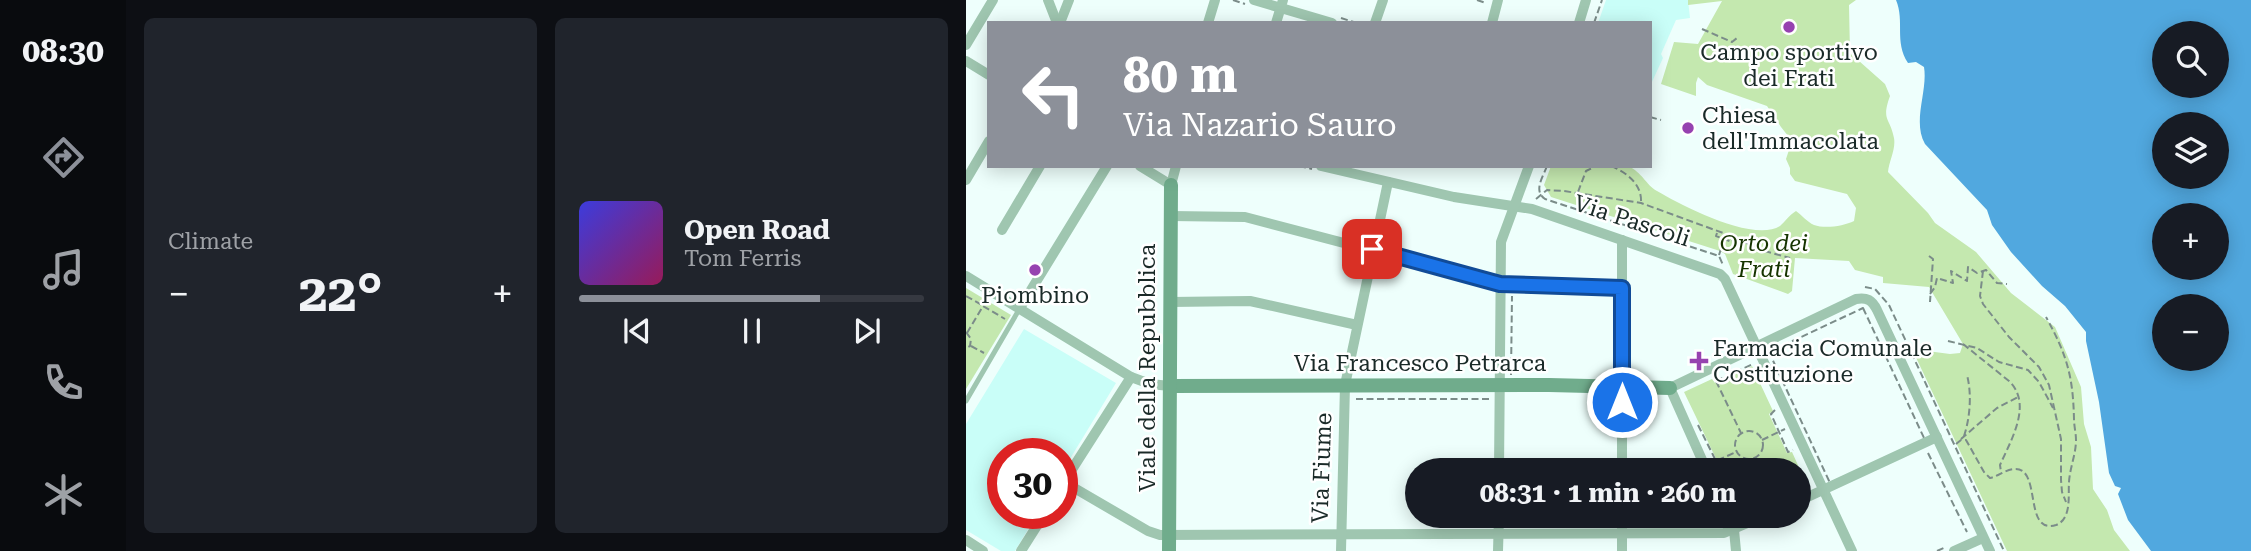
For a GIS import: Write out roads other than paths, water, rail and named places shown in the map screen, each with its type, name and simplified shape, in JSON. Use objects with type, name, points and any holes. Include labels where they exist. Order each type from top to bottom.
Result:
[{"type":"street","points":[[966,45],[993,0]]},
{"type":"street","points":[[1048,0],[1057,21]]},
{"type":"street","points":[[1059,21],[1069,0]]},
{"type":"street","points":[[1209,21],[1215,0]]},
{"type":"street","points":[[1254,0],[1282,4],[1327,21]]},
{"type":"street","points":[[1376,21],[1383,0]]},
{"type":"street","points":[[1492,21],[1497,0]]},
{"type":"street","points":[[1580,21],[1586,0]]},
{"type":"street","points":[[1277,21],[1282,4]]},
{"type":"street","points":[[966,61],[987,74]]},
{"type":"street","points":[[966,180],[987,144]]},
{"type":"street","points":[[1002,230],[1039,168]]},
{"type":"street","points":[[1020,309],[1106,168]]},
{"type":"street","points":[[1143,168],[1171,185]]},
{"type":"street","points":[[1169,168],[1171,185]]},
{"type":"street","points":[[1171,185],[1175,168]]},
{"type":"street","name":"Via Pascoli","points":[[1316,168],[1514,207],[1533,205],[1622,240],[1713,269],[1720,274],[1725,279],[1757,348],[1798,424],[1852,551]]},
{"type":"street","points":[[1499,458],[1502,242],[1528,168]]},
{"type":"street","name":"Via Fiume","points":[[1341,551],[1348,392],[1357,325],[1388,182]]},
{"type":"street","name":"Viale della Repubblica","points":[[1169,551],[1171,185]]},
{"type":"street","points":[[1520,192],[1533,205]]},
{"type":"street","points":[[1171,216],[1245,217],[1500,284],[1622,288]]},
{"type":"street","points":[[1622,240],[1622,458]]},
{"type":"street","points":[[966,276],[1131,377],[1150,384],[1170,386]]},
{"type":"street","points":[[1701,458],[1670,388],[1856,299],[1868,299],[1875,306],[1990,551]]},
{"type":"street","points":[[1170,302],[1250,301],[1357,325]]},
{"type":"street","points":[[1078,460],[1131,377]]},
{"type":"street","name":"Via Francesco Petrarca","points":[[1170,386],[1348,392],[1623,385],[1670,388]]},
{"type":"street","points":[[1811,496],[1937,437]]},
{"type":"street","points":[[1078,491],[1148,531],[1170,536],[1499,533],[1622,535],[1724,533],[1738,528]]},
{"type":"street","points":[[1498,551],[1499,528]]},
{"type":"street","points":[[1622,528],[1622,551]]},
{"type":"street","points":[[1021,551],[1035,529]]},
{"type":"street","points":[[1734,530],[1737,549]]},
{"type":"street","points":[[1954,551],[1983,538]]},
{"type":"street","points":[[966,540],[983,551]]},
{"type":"lane","points":[[966,401],[1020,309]]},
{"type":"water","points":[[1896,0],[2251,0],[2251,551],[2151,551],[2128,520],[2118,494],[2121,488],[2115,486],[2109,473],[2086,332],[2065,306],[2042,286],[2011,252],[1992,225],[1987,210],[1925,144],[1920,126],[1924,67],[1916,62],[1908,63],[1904,55],[1900,39],[1900,16]]},
{"type":"place","name":"Campo sportivo dei Frati","points":[[1789,27]]},
{"type":"place","name":"Chiesa dell'Immacolata","points":[[1688,128]]},
{"type":"place","name":"Piombino","points":[[1035,270]]},
{"type":"place","name":"Farmacia Comunale Costituzione","points":[[1699,361]]},
{"type":"park label","name":"Orto dei Frati","points":[[1764,256]]}]
